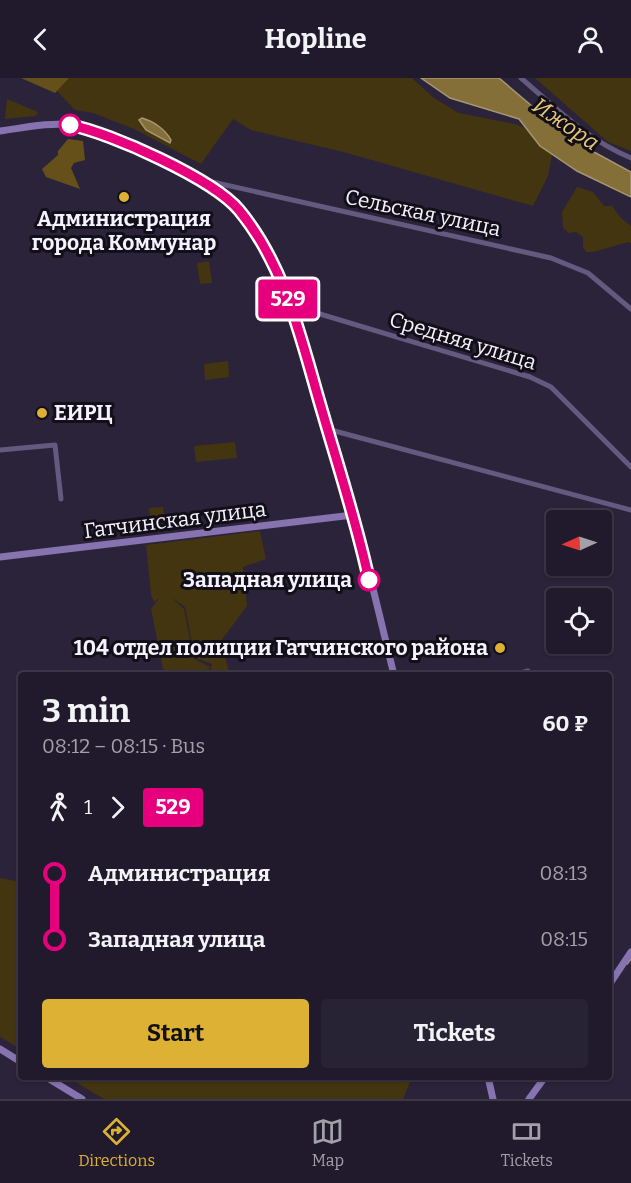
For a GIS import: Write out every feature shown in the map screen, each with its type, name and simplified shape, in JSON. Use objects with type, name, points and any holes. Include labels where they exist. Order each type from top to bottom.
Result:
[{"type":"main road","points":[[0,131],[57,124],[70,125],[120,141],[194,178],[229,201],[251,226],[275,266],[290,305],[353,515],[393,672]]},
{"type":"main road","name":"Гатчинская улица","points":[[0,557],[353,515]]},
{"type":"main road","points":[[612,980],[631,952]]},
{"type":"main road","points":[[0,1049],[18,1060]]},
{"type":"main road","points":[[50,1080],[68,1095],[82,1099]]},
{"type":"main road","points":[[489,1080],[493,1097]]},
{"type":"main road","points":[[529,1099],[543,1080]]},
{"type":"street","points":[[521,78],[592,138],[608,149],[631,158]]},
{"type":"street","name":"Сельская улица","points":[[194,178],[551,258],[588,273],[631,309]]},
{"type":"street","name":"Средняя улица","points":[[290,305],[530,377],[551,387],[631,467]]},
{"type":"street","points":[[327,429],[631,510]]},
{"type":"street","points":[[0,450],[56,445],[61,499]]},
{"type":"street","points":[[524,672],[528,671]]},
{"type":"shaded area","points":[[21,78],[69,78],[55,93]]},
{"type":"shaded area","points":[[62,78],[412,78],[434,98],[459,113],[515,124],[555,139],[548,176],[533,206],[347,153],[251,130],[233,119],[201,164],[134,129],[93,113],[75,110],[55,89]]},
{"type":"shaded area","name":"Ижора","points":[[421,78],[499,78],[559,129],[594,152],[631,172],[631,197],[577,171],[540,146],[519,119],[450,98]]},
{"type":"shaded area","points":[[535,78],[631,78],[631,151],[608,142]]},
{"type":"shaded area","points":[[7,99],[38,112],[36,116],[5,119]]},
{"type":"shaded area","points":[[142,118],[162,129],[171,140],[170,143],[146,130],[139,120]]},
{"type":"shaded area","points":[[68,139],[83,141],[85,160],[74,163],[71,168],[80,189],[46,177],[42,169],[58,155],[58,151]]},
{"type":"shaded area","points":[[577,187],[593,192],[604,206],[612,206],[631,226],[631,243],[586,252],[583,247],[583,237],[576,232],[569,233],[563,228],[562,212]]},
{"type":"shaded area","points":[[209,261],[212,283],[200,284],[197,263]]},
{"type":"shaded area","points":[[228,361],[229,377],[205,380],[204,364]]},
{"type":"shaded area","points":[[235,442],[237,458],[196,462],[194,446]]},
{"type":"shaded area","points":[[163,507],[165,524],[151,526],[149,508]]},
{"type":"shaded area","points":[[260,531],[266,559],[243,567],[247,606],[221,641],[229,672],[210,672],[212,664],[195,658],[185,607],[171,597],[184,609],[194,659],[210,667],[208,672],[168,672],[163,669],[151,609],[159,598],[154,602],[151,595],[146,545]]},
{"type":"shaded area","points":[[0,878],[18,881],[18,1047],[0,1037]]},
{"type":"shaded area","points":[[72,1080],[411,1080],[403,1099],[104,1099]]},
{"type":"waterway","points":[[627,964],[631,959]]},
{"type":"bus line","name":"529","points":[[70,125],[120,141],[188,174],[229,201],[238,209],[257,235],[275,266],[290,305],[353,515],[369,580]]},
{"type":"place","name":"Администрация города Коммунар","points":[[124,197]]},
{"type":"place","name":"ЕИРЦ","points":[[42,413]]},
{"type":"place","name":"Западная улица","points":[[369,580]]},
{"type":"place","name":"104 отдел полиции Гатчинского района","points":[[500,648]]}]
